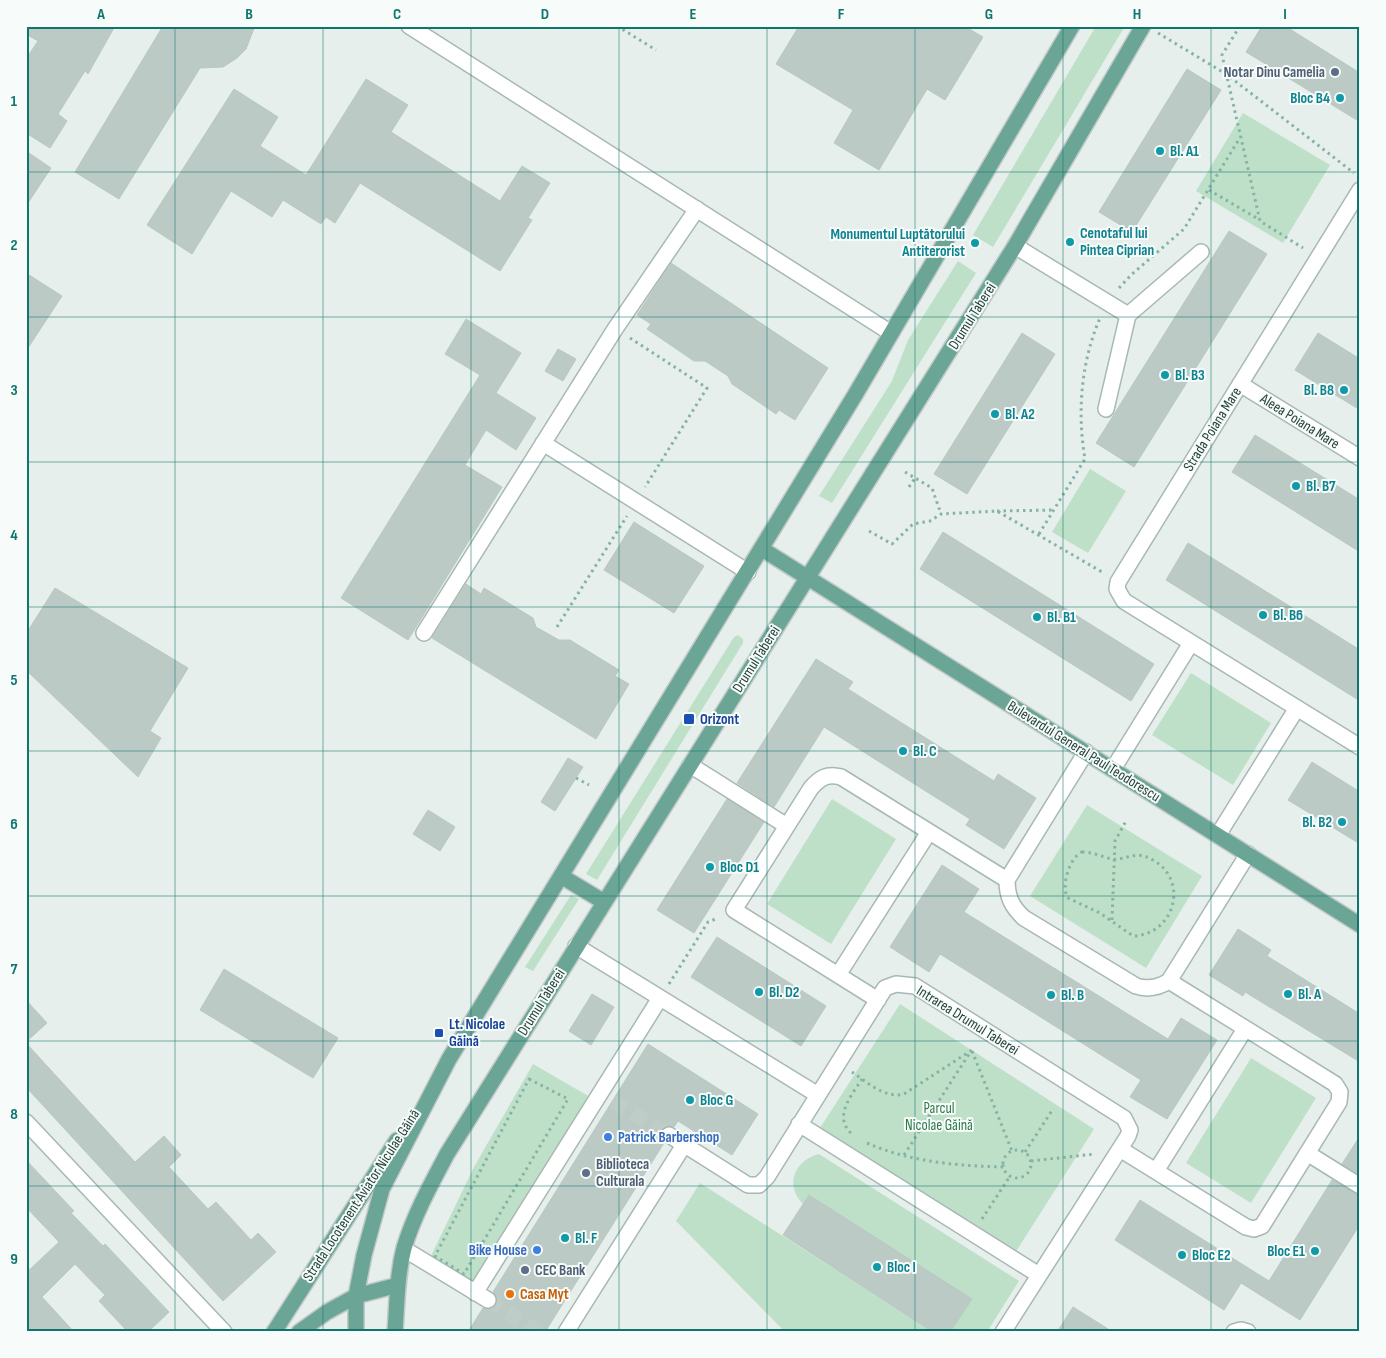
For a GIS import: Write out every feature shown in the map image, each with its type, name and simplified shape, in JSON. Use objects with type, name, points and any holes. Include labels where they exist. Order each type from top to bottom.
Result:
[{"type":"main road","points":[[356,1332],[356,1296],[369,1230],[382,1189],[449,1059],[762,549],[1072,26]]},
{"type":"main road","name":"Drumul Taberei","points":[[395,1332],[398,1285],[404,1249],[414,1219],[447,1154],[1149,29]]},
{"type":"main road","name":"Bulevardul General Paul Teodorescu","points":[[762,549],[1360,925]]},
{"type":"main road","points":[[561,876],[604,902]]},
{"type":"main road","name":"Strada Locotenent Aviator Niculae Găină","points":[[274,1332],[449,1059]]},
{"type":"main road","points":[[299,1332],[327,1312],[356,1296],[398,1285]]},
{"type":"street","points":[[409,26],[891,333]]},
{"type":"street","name":"Strada Poiana Mare","points":[[1118,582],[1360,190]]},
{"type":"street","points":[[424,633],[615,329],[697,209]]},
{"type":"street","points":[[1015,246],[1128,315]]},
{"type":"street","points":[[1106,408],[1128,315],[1201,252]]},
{"type":"street","name":"Aleea Poiana Mare","points":[[1240,384],[1360,458]]},
{"type":"street","points":[[543,443],[748,572]]},
{"type":"street","points":[[1118,582],[1117,589],[1124,602],[1360,747]]},
{"type":"street","points":[[1113,769],[1191,643]]},
{"type":"street","points":[[1218,835],[1297,708]]},
{"type":"street","points":[[1086,752],[1007,880],[1009,899],[1014,910],[1024,918],[1136,986],[1153,988],[1169,981],[1248,854]]},
{"type":"street","points":[[690,765],[787,826]]},
{"type":"street","points":[[878,1000],[734,910],[811,788],[826,776],[834,775],[841,777],[1007,880]]},
{"type":"street","points":[[838,975],[930,832]]},
{"type":"street","points":[[576,946],[818,1095]]},
{"type":"street","points":[[1120,1149],[1246,1227],[1254,1229],[1262,1226],[1339,1102],[1340,1092],[1335,1084],[1169,981]]},
{"type":"street","name":"Intrarea Drumul Taberei","points":[[669,1135],[753,1186],[763,1182],[886,988],[896,984],[915,986],[1124,1118],[1130,1130],[1120,1149],[1003,1332]]},
{"type":"street","points":[[404,1249],[481,1296],[607,1097],[660,998]]},
{"type":"street","points":[[1156,1171],[1245,1028]]},
{"type":"street","points":[[26,1122],[224,1332]]},
{"type":"street","points":[[799,1124],[1039,1276]]},
{"type":"street","points":[[566,1332],[684,1145]]},
{"type":"street","points":[[1307,1153],[1360,1186]]},
{"type":"street","points":[[1234,1332],[1241,1330],[1248,1332]]},
{"type":"path","points":[[618,26],[656,50]]},
{"type":"path","points":[[1240,26],[1222,55],[1260,221]]},
{"type":"path","points":[[1149,29],[1226,74],[1360,178]]},
{"type":"path","points":[[1209,190],[1318,257]]},
{"type":"path","points":[[556,628],[707,388],[615,329]]},
{"type":"path","points":[[905,472],[932,488],[942,514]]},
{"type":"path","points":[[909,487],[915,478]]},
{"type":"path","points":[[869,531],[892,544],[913,524],[930,521],[942,514],[1054,510]]},
{"type":"path","points":[[997,511],[1118,582]]},
{"type":"path","points":[[576,778],[588,785]]},
{"type":"path","points":[[1112,920],[1115,840],[1126,820]]},
{"type":"path","points":[[1089,852],[1114,860],[1131,855],[1143,856],[1152,860],[1168,873],[1175,891],[1174,900],[1165,919],[1148,934],[1133,936],[1127,934],[1112,920],[1072,901],[1065,894],[1064,889],[1076,855],[1089,852]]},
{"type":"path","points":[[660,998],[708,922],[734,910]]},
{"type":"path","points":[[857,1137],[849,1132],[844,1122],[843,1113],[862,1079],[888,1095],[904,1094],[972,1050]]},
{"type":"path","points":[[972,1050],[1012,1151]]},
{"type":"path","points":[[904,1156],[972,1050]]},
{"type":"path","points":[[529,1079],[568,1100],[464,1274],[435,1256],[529,1079]]},
{"type":"path","points":[[1025,1152],[1053,1109]]},
{"type":"path","points":[[865,1142],[904,1156],[946,1164],[1004,1167]]},
{"type":"path","points":[[1031,1162],[1076,1157],[1120,1149]]},
{"type":"path","points":[[1025,1152],[1012,1151],[1006,1156],[1004,1167],[1010,1176],[1018,1177],[1026,1174],[1031,1162]]},
{"type":"path","points":[[1025,1152],[1031,1162]]},
{"type":"path","points":[[980,1222],[1010,1176]]},
{"type":"green space","points":[[1096,26],[1125,26],[993,247],[973,235]]},
{"type":"green space","points":[[1243,113],[1330,165],[1283,243],[1196,191]]},
{"type":"green space","points":[[958,261],[976,273],[832,503],[819,496],[892,381],[908,340]]},
{"type":"green space","points":[[1090,469],[1126,491],[1088,553],[1052,532]]},
{"type":"green space","points":[[738,635],[743,639],[743,643],[597,880],[586,874],[734,637]]},
{"type":"green space","points":[[1191,673],[1271,723],[1233,785],[1152,735]]},
{"type":"green space","points":[[832,799],[896,839],[831,944],[767,904]]},
{"type":"green space","points":[[1087,805],[1202,876],[1146,968],[1030,896]]},
{"type":"green space","points":[[571,895],[579,899],[533,971],[525,967]]},
{"type":"green space","name":"Parcul Nicolae Găină","points":[[900,1004],[1094,1129],[1015,1253],[820,1128]]},
{"type":"green space","points":[[1251,1058],[1316,1098],[1251,1203],[1186,1163]]},
{"type":"green space","points":[[533,1064],[590,1097],[473,1284],[430,1258],[474,1167]]},
{"type":"green space","points":[[819,1154],[1019,1281],[987,1332],[950,1332],[971,1299],[809,1195],[803,1204],[797,1197],[794,1189],[793,1181],[795,1174],[798,1167],[804,1162]]},
{"type":"green space","points":[[700,1183],[933,1332],[785,1332],[676,1221]]},
{"type":"building","points":[[26,26],[115,26],[88,74],[85,71],[58,114],[67,121],[50,148],[26,133],[26,59],[38,41],[26,34]]},
{"type":"building","points":[[163,26],[255,26],[246,49],[237,58],[223,67],[200,68],[119,199],[75,172]]},
{"type":"building","points":[[799,26],[964,26],[983,37],[945,100],[927,89],[879,170],[834,143],[853,110],[776,64]]},
{"type":"building","name":"Bloc B4","points":[[1262,26],[1285,26],[1360,73],[1360,122],[1246,52]]},
{"type":"building","name":"Bl. A1","points":[[1187,69],[1221,90],[1132,232],[1099,212]]},
{"type":"building","points":[[366,79],[408,105],[391,132],[500,201],[522,166],[550,183],[528,218],[532,220],[500,271],[360,183],[335,223],[326,217],[321,224],[283,200],[272,217],[231,191],[192,254],[147,225],[234,89],[278,117],[260,146],[306,175]]},
{"type":"building","points":[[26,151],[51,168],[26,206]]},
{"type":"building","name":"Bl. B3","points":[[1229,231],[1267,254],[1134,467],[1096,443]]},
{"type":"building","points":[[671,263],[828,368],[795,420],[779,410],[776,414],[732,384],[728,376],[705,361],[694,361],[647,329],[651,324],[637,315]]},
{"type":"building","points":[[26,273],[62,296],[26,351]]},
{"type":"building","points":[[466,319],[521,353],[496,393],[536,418],[516,450],[486,430],[465,465],[502,487],[408,640],[341,598],[480,375],[445,354]]},
{"type":"building","name":"Bl. A2","points":[[1022,333],[1055,354],[967,494],[934,474]]},
{"type":"building","name":"Bl. B8","points":[[1318,333],[1360,359],[1360,410],[1295,370]]},
{"type":"building","points":[[558,349],[576,359],[563,381],[545,371]]},
{"type":"building","name":"Bl. B7","points":[[1255,435],[1360,500],[1360,552],[1232,472]]},
{"type":"building","points":[[634,522],[704,566],[674,613],[604,570]]},
{"type":"building","name":"Bl. B1","points":[[943,532],[1154,664],[1131,701],[920,569]]},
{"type":"building","name":"Bl. B6","points":[[1188,543],[1360,650],[1360,701],[1166,580]]},
{"type":"building","points":[[466,584],[481,594],[484,588],[533,618],[536,627],[559,640],[570,640],[619,670],[615,676],[629,684],[596,739],[432,638]]},
{"type":"building","points":[[55,588],[188,668],[150,731],[161,738],[138,777],[26,670],[26,634]]},
{"type":"building","name":"Bl. C","points":[[816,659],[853,682],[848,689],[994,781],[998,774],[1036,798],[1004,849],[966,825],[970,819],[824,727],[774,807],[737,783]]},
{"type":"building","points":[[568,758],[583,767],[555,811],[541,802]]},
{"type":"building","name":"Bl. B2","points":[[1312,762],[1360,792],[1360,844],[1288,800]]},
{"type":"building","name":"Bloc D1","points":[[727,799],[764,822],[694,933],[657,910]]},
{"type":"building","points":[[428,810],[455,827],[440,851],[413,834]]},
{"type":"building","name":"Bl. B","points":[[942,865],[979,889],[964,912],[1168,1039],[1181,1018],[1217,1040],[1167,1119],[1130,1097],[1141,1080],[940,954],[929,972],[890,947]]},
{"type":"building","name":"Bl. A","points":[[1238,929],[1271,950],[1267,956],[1360,1014],[1360,1062],[1245,992],[1243,996],[1209,975]]},
{"type":"building","name":"Bl. D2","points":[[717,937],[826,1006],[801,1046],[691,977]]},
{"type":"building","points":[[224,969],[338,1038],[313,1078],[200,1010]]},
{"type":"building","points":[[592,994],[614,1007],[591,1045],[569,1031]]},
{"type":"building","points":[[26,1000],[47,1023],[26,1042]]},
{"type":"building","points":[[26,1043],[135,1162],[164,1136],[181,1155],[169,1167],[208,1209],[216,1202],[251,1240],[258,1233],[276,1252],[223,1301],[26,1087]]},
{"type":"building","name":"Bl. F","points":[[648,1044],[758,1114],[732,1155],[678,1121],[674,1127],[669,1126],[661,1130],[660,1135],[664,1143],[545,1332],[468,1332],[483,1308],[488,1309],[496,1305],[497,1300],[493,1292]]},
{"type":"building","points":[[1360,1136],[1360,1175],[1342,1164]]},
{"type":"building","points":[[26,1160],[74,1211],[71,1213],[103,1246],[105,1244],[169,1312],[148,1332],[128,1332],[99,1301],[105,1295],[75,1264],[42,1297],[74,1332],[26,1332],[26,1273],[59,1242],[26,1207]]},
{"type":"building","points":[[1332,1180],[1360,1195],[1360,1224],[1300,1320],[1241,1283],[1224,1310],[1115,1240],[1140,1200],[1269,1281]]},
{"type":"building","name":"Bloc I","points":[[809,1195],[972,1299],[950,1332],[933,1332],[783,1235]]},
{"type":"building","points":[[1073,1307],[1113,1332],[1057,1332]]},
{"type":"tunnel","points":[[613,1101],[669,1135]]},
{"type":"tunnel","points":[[488,1300],[539,1332]]},
{"type":"place","name":"Notar Dinu Camelia","points":[[1335,72]]},
{"type":"place","name":"Bloc B4","points":[[1340,98]]},
{"type":"place","name":"Bl. A1","points":[[1160,151]]},
{"type":"place","name":"Cenotaful lui Pintea Ciprian","points":[[1070,242]]},
{"type":"place","name":"Monumentul Luptătorului Antiterorist","points":[[975,243]]},
{"type":"place","name":"Bl. B3","points":[[1165,375]]},
{"type":"place","name":"Bl. B8","points":[[1344,390]]},
{"type":"place","name":"Bl. A2","points":[[995,414]]},
{"type":"place","name":"Bl. B7","points":[[1296,486]]},
{"type":"place","name":"Bl. B6","points":[[1263,615]]},
{"type":"place","name":"Bl. B1","points":[[1037,617]]},
{"type":"place","name":"Orizont","points":[[689,719]]},
{"type":"place","name":"Bl. C","points":[[903,751]]},
{"type":"place","name":"Bl. B2","points":[[1342,822]]},
{"type":"place","name":"Bloc D1","points":[[710,867]]},
{"type":"place","name":"Bl. D2","points":[[759,992]]},
{"type":"place","name":"Bl. A","points":[[1288,994]]},
{"type":"place","name":"Bl. B","points":[[1051,995]]},
{"type":"place","name":"Lt. Nicolae Găină","points":[[439,1033]]},
{"type":"place","name":"Bloc G","points":[[690,1100]]},
{"type":"place","name":"Patrick Barbershop","points":[[608,1137]]},
{"type":"place","name":"Biblioteca Culturala","points":[[586,1173]]},
{"type":"place","name":"Bl. F","points":[[565,1238]]},
{"type":"place","name":"Bike House","points":[[537,1250]]},
{"type":"place","name":"Bloc E1","points":[[1315,1251]]},
{"type":"place","name":"Bloc E2","points":[[1182,1255]]},
{"type":"place","name":"Bloc I","points":[[877,1267]]},
{"type":"place","name":"CEC Bank","points":[[525,1270]]},
{"type":"place","name":"Casa Myt","points":[[510,1294]]}]
